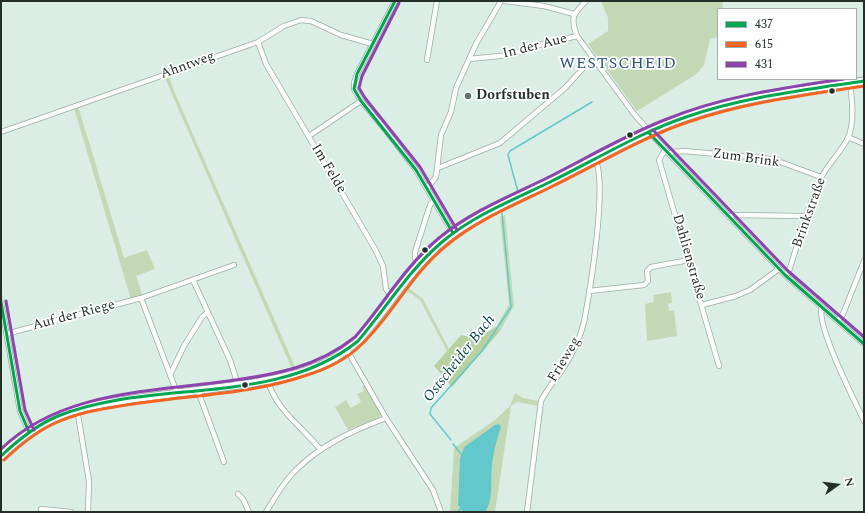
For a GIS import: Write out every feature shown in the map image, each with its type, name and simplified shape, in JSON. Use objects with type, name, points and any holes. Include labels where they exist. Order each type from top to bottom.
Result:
[{"type":"main road","points":[[1,456],[29,432],[56,417],[77,409],[108,402],[198,391],[268,380],[305,372],[318,367],[347,350],[367,330],[419,264],[453,233],[501,206],[649,133],[686,117],[713,109],[770,96],[864,81]]},
{"type":"street","points":[[395,1],[354,83],[354,89],[361,101],[383,127],[427,188],[453,233]]},
{"type":"street","points":[[428,60],[437,1]]},
{"type":"street","points":[[427,188],[433,183],[438,168],[441,135],[451,112],[456,88],[469,59],[501,1]]},
{"type":"street","points":[[505,1],[544,6],[574,14]]},
{"type":"street","points":[[586,1],[574,14],[573,22],[577,36],[593,60],[649,133],[779,269],[864,344]]},
{"type":"street","name":"Ahntweg","points":[[1,132],[258,42],[284,26],[302,20],[311,21],[341,35],[373,44]]},
{"type":"street","name":"In der Aue","points":[[469,59],[510,55],[539,45],[577,36]]},
{"type":"street","name":"Im Felde","points":[[258,42],[266,64],[375,249],[383,266],[386,289],[392,297]]},
{"type":"street","points":[[438,168],[500,143],[565,88],[585,66],[593,60]]},
{"type":"street","name":"Brinkstraße","points":[[786,275],[789,271],[806,216],[821,177],[848,138],[851,128],[852,96],[850,83]]},
{"type":"street","points":[[308,136],[361,101]]},
{"type":"street","points":[[848,138],[864,144]]},
{"type":"street","name":"Dahlienstraße","points":[[665,150],[659,160],[719,366]]},
{"type":"street","name":"Zum Brink","points":[[669,154],[672,152],[684,151],[762,158],[775,160],[821,177]]},
{"type":"street","name":"Frieweg","points":[[527,512],[542,401],[546,391],[572,353],[581,334],[590,291],[600,181],[599,166],[595,159]]},
{"type":"street","points":[[419,264],[415,252],[430,205],[434,200]]},
{"type":"street","points":[[729,217],[733,215],[806,216]]},
{"type":"street","points":[[590,291],[644,285],[648,282],[647,271],[650,267],[689,260]]},
{"type":"street","points":[[838,320],[843,314],[862,275],[864,261]]},
{"type":"street","name":"Auf der Riege","points":[[6,334],[141,298],[234,265]]},
{"type":"street","points":[[702,305],[736,296],[750,290],[779,269]]},
{"type":"street","points":[[192,280],[203,300],[207,314],[211,317],[236,374],[238,385]]},
{"type":"street","points":[[141,298],[177,393]]},
{"type":"street","points":[[1,302],[20,411],[29,432]]},
{"type":"street","points":[[822,307],[821,311],[823,320],[832,350],[864,421]]},
{"type":"street","points":[[170,375],[184,346],[202,317],[207,314]]},
{"type":"street","points":[[347,350],[386,418],[433,490],[441,512]]},
{"type":"street","points":[[268,380],[271,391],[280,404],[320,449]]},
{"type":"street","points":[[198,391],[224,462]]},
{"type":"street","points":[[77,409],[89,481],[88,512]]},
{"type":"street","points":[[266,512],[294,472],[320,449],[350,431],[386,418]]},
{"type":"street","points":[[238,494],[243,499],[249,512]]},
{"type":"street","points":[[41,509],[71,512]]},
{"type":"green space","points":[[601,1],[723,1],[722,8],[717,8],[717,37],[710,39],[704,65],[695,75],[637,111],[588,44],[608,31],[608,18]]},
{"type":"green space","points":[[169,76],[174,91],[296,369],[292,369],[171,92],[165,77]]},
{"type":"green space","points":[[78,106],[124,258],[147,250],[155,269],[136,276],[144,300],[132,303],[74,108]]},
{"type":"green space","points":[[505,215],[514,306],[500,331],[497,326],[509,304],[500,217]]},
{"type":"green space","points":[[1,288],[19,388],[13,390],[1,319]]},
{"type":"green space","points":[[409,288],[423,299],[449,349],[447,351],[420,300],[407,291]]},
{"type":"green space","points":[[671,292],[672,303],[668,304],[669,311],[674,310],[677,336],[647,341],[645,304],[654,302],[653,295]]},
{"type":"green space","points":[[497,326],[500,331],[452,387],[434,366],[461,335],[477,339]]},
{"type":"green space","points":[[365,385],[381,414],[380,417],[348,430],[335,407],[346,400],[351,408],[361,402],[357,394],[364,391],[362,387]]},
{"type":"green space","points":[[515,393],[523,398],[537,401],[540,398],[539,406],[517,402],[511,406],[495,512],[450,512],[454,448],[495,420],[510,406]]},
{"type":"water","points":[[499,424],[501,427],[493,456],[491,496],[488,507],[485,512],[463,512],[458,505],[460,459],[464,447],[495,425]]},
{"type":"waterway","name":"Ostscheider Bach","points":[[518,192],[508,155],[510,151],[592,102]]},
{"type":"waterway","name":"Ostscheider Bach","points":[[451,440],[430,414],[431,408],[482,351],[511,307],[502,213]]},
{"type":"waterway","name":"Ostscheider Bach","points":[[453,444],[462,455]]},
{"type":"waterway","name":"Ostscheider Bach","points":[[458,512],[461,508]]},
{"type":"transit line","name":"437","points":[[395,1],[357,74],[354,89],[361,101],[416,170],[453,233]]},
{"type":"transit line","name":"431","points":[[399,3],[362,76],[359,88],[365,98],[420,167],[457,230]]},
{"type":"transit line","name":"431","points":[[1,449],[25,430],[51,415],[79,405],[108,397],[138,392],[262,376],[311,363],[326,356],[355,337],[415,261],[439,238],[477,212],[636,132],[688,111],[710,104],[754,94],[837,80]]},
{"type":"transit line","name":"437","points":[[1,456],[42,424],[58,416],[94,405],[133,398],[251,384],[289,376],[325,362],[358,341],[408,277],[430,253],[454,232],[480,216],[634,139],[686,117],[752,99],[864,81]]},
{"type":"transit line","name":"615","points":[[4,460],[38,432],[78,414],[126,405],[241,391],[285,382],[322,370],[343,359],[362,344],[383,320],[423,268],[447,245],[472,227],[498,212],[553,186],[636,143],[688,122],[753,104],[864,86]]},
{"type":"transit line","name":"431","points":[[653,130],[788,271],[864,337]]},
{"type":"transit line","name":"437","points":[[649,133],[785,275],[864,344]]},
{"type":"transit line","name":"431","points":[[6,301],[25,410],[34,430]]},
{"type":"transit line","name":"437","points":[[1,302],[20,411],[29,432]]},
{"type":"place","name":"Dorfstuben","points":[[468,96]]},
{"type":"district","name":"WESTSCHEID","points":[[618,65]]}]
